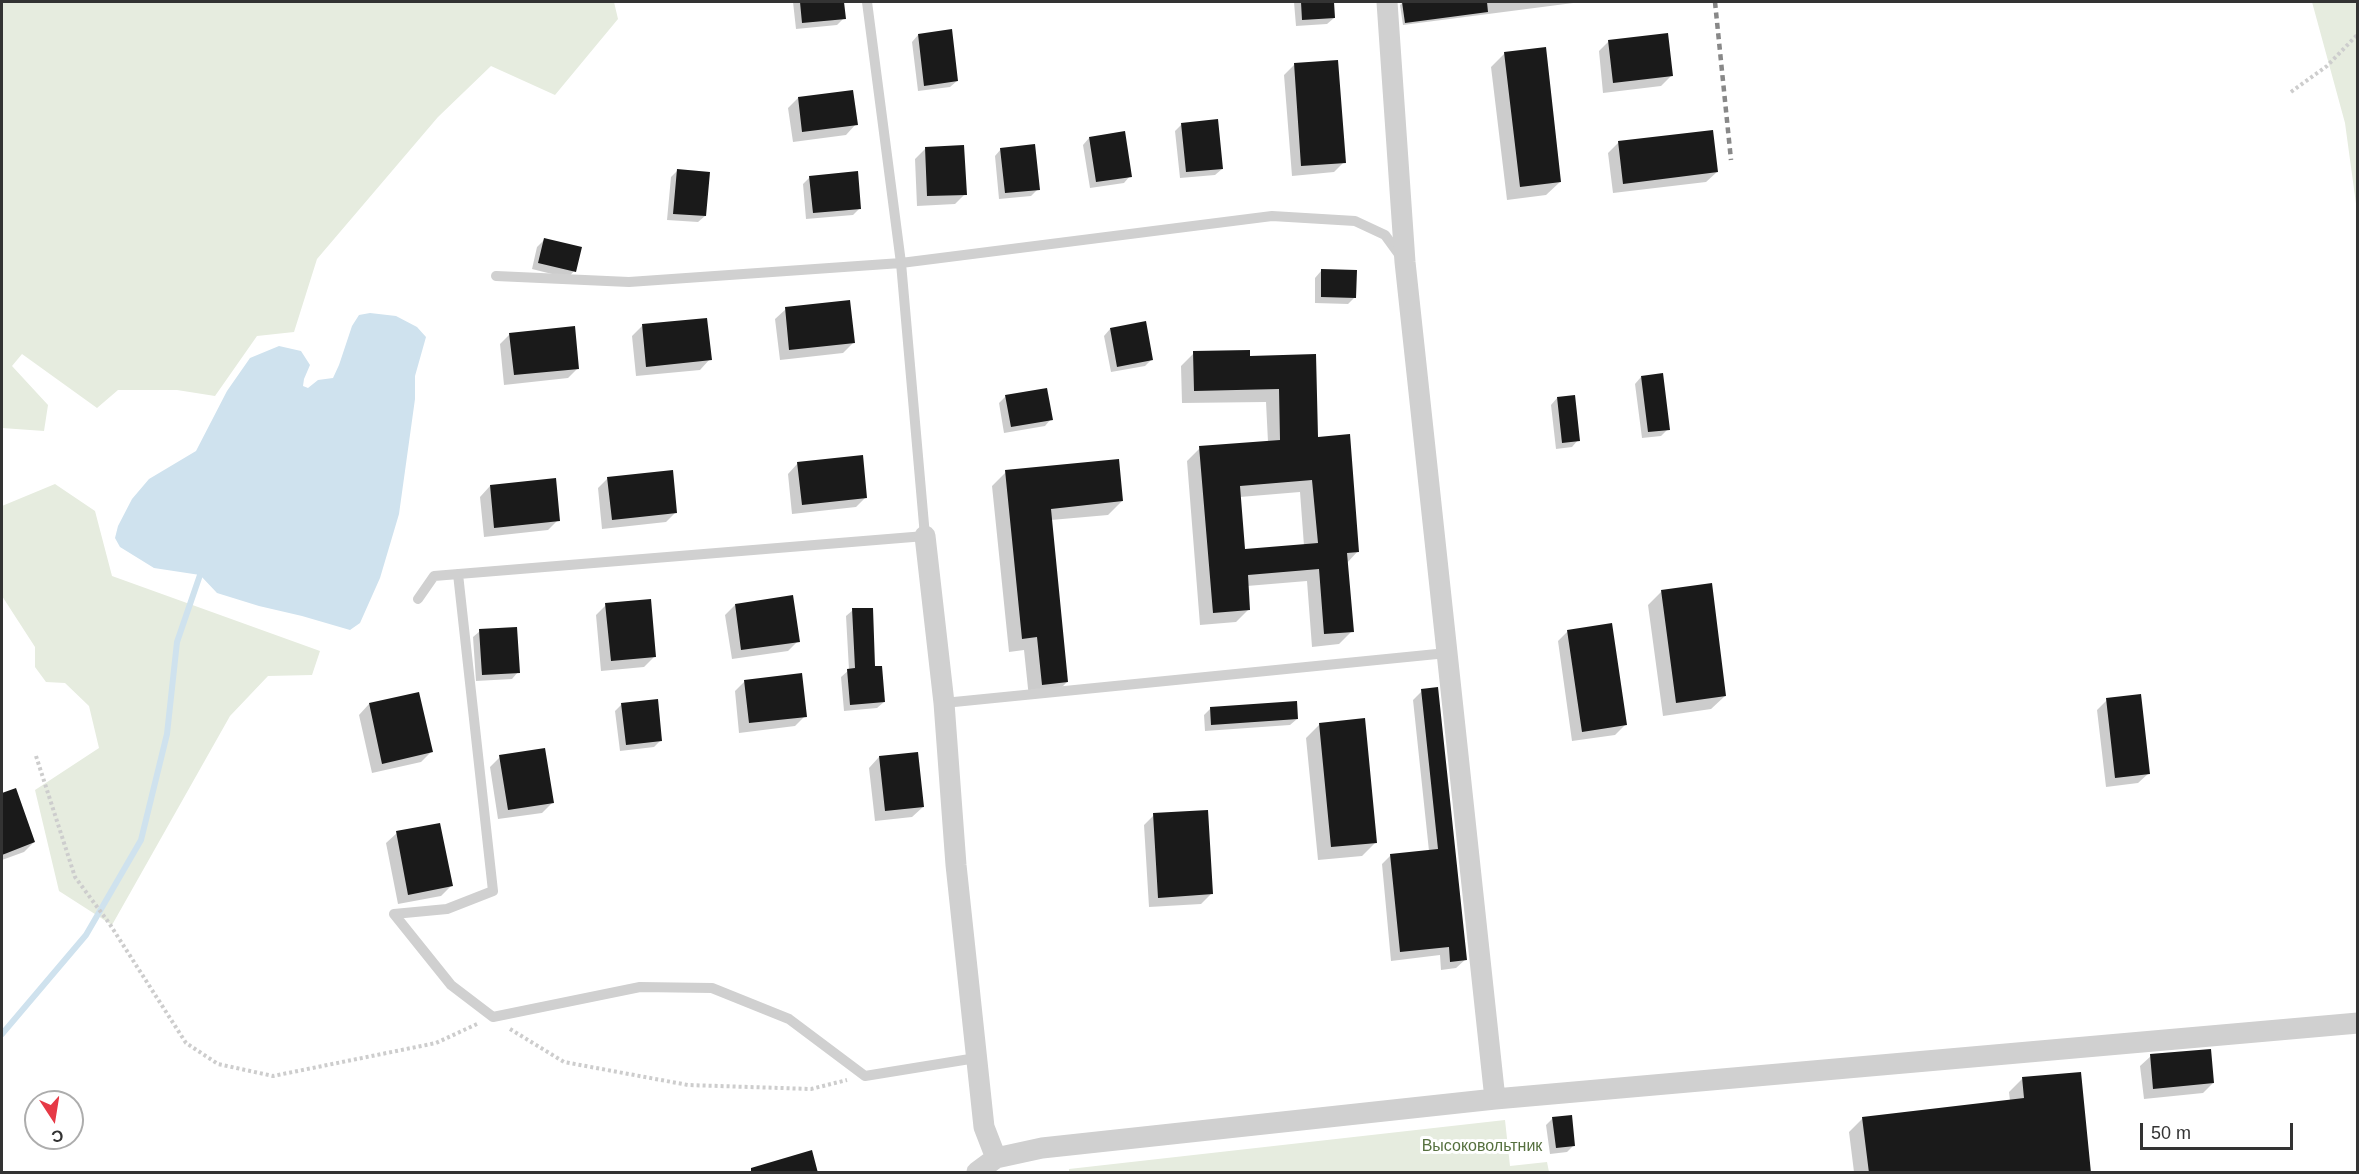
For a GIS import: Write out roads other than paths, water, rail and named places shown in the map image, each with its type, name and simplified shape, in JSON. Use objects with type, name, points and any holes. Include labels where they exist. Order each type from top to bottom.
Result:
[{"type":"street","points":[[1387,2],[1405,262],[1495,1099]]},
{"type":"street","points":[[925,536],[944,703],[956,864],[976,1058],[984,1127],[996,1158]]},
{"type":"street","points":[[977,1173],[996,1158],[1042,1148],[1495,1099],[2358,1023]]},
{"type":"lane","points":[[418,598],[434,576],[925,536],[901,263],[867,2]]},
{"type":"lane","points":[[496,276],[629,282],[901,263],[1272,216],[1355,220],[1385,234],[1405,262]]},
{"type":"lane","points":[[458,574],[493,891],[447,909],[394,914],[451,985],[493,1017],[640,987],[712,988],[789,1019],[865,1076],[976,1058]]},
{"type":"lane","points":[[944,703],[1446,653]]},
{"type":"water","points":[[370,313],[396,316],[417,327],[426,337],[415,376],[415,399],[399,514],[380,578],[360,623],[350,630],[217,593],[200,575],[154,568],[120,547],[115,538],[118,526],[132,499],[149,479],[196,451],[227,391],[250,358],[279,346],[301,351],[310,365],[303,386],[308,388],[318,380],[333,378],[352,326],[359,315]]},
{"type":"waterway","points":[[2,1034],[86,935],[141,840],[167,734],[177,642],[200,575]]},
{"type":"railway","points":[[1715,2],[1731,160]]},
{"type":"park label","name":"Высоковольтник","points":[[1482,1147]]}]
